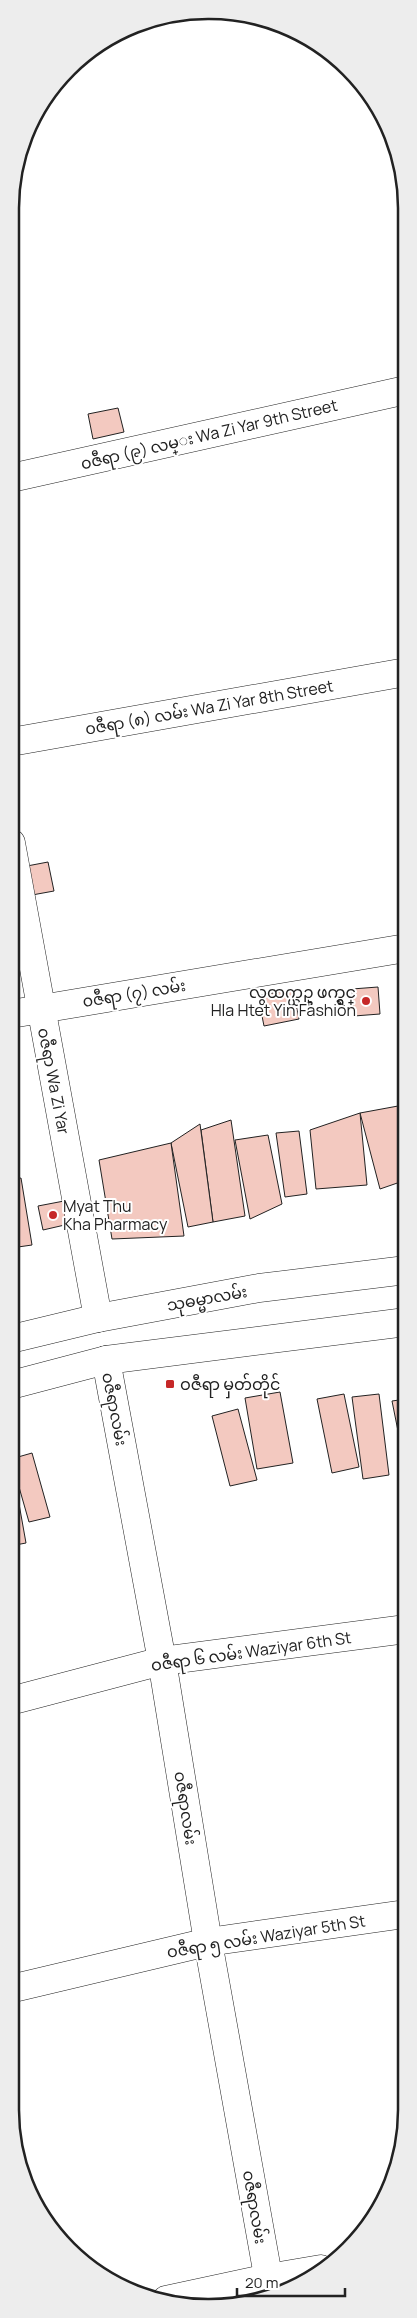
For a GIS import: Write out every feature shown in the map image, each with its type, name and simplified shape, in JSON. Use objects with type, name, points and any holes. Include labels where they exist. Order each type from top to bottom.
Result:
[{"type":"street","name":"၀ဇီရာ (၉) လမ္း Wa Zi Yar 9th Street","points":[[19,476],[398,392]]},
{"type":"street","name":"၀ဇီရာ (၈) လမ်း Wa Zi Yar 8th Street","points":[[19,741],[398,673]]},
{"type":"street","name":"၀ဇီရာ Wa Zi Yar","points":[[19,889],[98,1318]]},
{"type":"street","name":"၀ဇီရာ (၇) လမ်း","points":[[19,1012],[398,949]]},
{"type":"street","name":"သုဓမ္မာလမ်း","points":[[19,1337],[98,1318],[260,1288],[398,1271]]},
{"type":"street","name":"ဝဇီရာလမ်း","points":[[98,1318],[162,1662],[208,1942],[270,2288]]},
{"type":"street","points":[[19,1383],[106,1360],[398,1323]]},
{"type":"street","name":"ဝဇီရာ ၆ လမ်း Waziyar 6th St","points":[[19,1699],[162,1662],[398,1630]]},
{"type":"street","name":"ဝဇီရာ ၅ လမ်း Waziyar 5th St","points":[[19,1987],[208,1942],[398,1915]]},
{"type":"street","points":[[184,2298],[270,2288],[290,2281]]},
{"type":"building","points":[[118,408],[124,432],[93,439],[88,414]]},
{"type":"building","points":[[48,862],[54,891],[32,895],[27,866]]},
{"type":"building","name":"လွထက္ယဥ္ ဖက္ရွင္ Hla Htet Yin Fashion","points":[[378,987],[380,1014],[354,1016],[352,989]]},
{"type":"building","points":[[293,989],[299,1019],[264,1026],[258,996]]},
{"type":"building","points":[[398,1106],[398,1183],[380,1189],[360,1113]]},
{"type":"building","points":[[360,1113],[367,1185],[316,1189],[310,1130]]},
{"type":"building","points":[[231,1120],[245,1216],[213,1222],[201,1130]]},
{"type":"building","points":[[200,1124],[213,1222],[188,1227],[171,1143]]},
{"type":"building","points":[[299,1131],[307,1194],[285,1197],[276,1133]]},
{"type":"building","points":[[268,1135],[282,1204],[250,1219],[235,1140]]},
{"type":"building","points":[[171,1143],[184,1236],[112,1239],[99,1160]]},
{"type":"building","points":[[19,1178],[21,1178],[32,1245],[19,1247]]},
{"type":"building","name":"Myat Thu Kha Pharmacy","points":[[64,1201],[69,1224],[43,1230],[38,1206]]},
{"type":"building","points":[[280,1392],[293,1463],[257,1469],[245,1398]]},
{"type":"building","points":[[344,1394],[359,1467],[332,1473],[317,1399]]},
{"type":"building","points":[[379,1394],[389,1475],[363,1479],[352,1397]]},
{"type":"building","points":[[398,1400],[398,1431],[392,1401]]},
{"type":"building","points":[[238,1409],[257,1480],[230,1486],[212,1416]]},
{"type":"building","points":[[32,1453],[50,1517],[29,1522],[19,1487],[19,1457]]},
{"type":"building","points":[[19,1504],[26,1543],[19,1544]]},
{"type":"place","name":"လွထက္ယဥ္ ဖက္ရွင္ Hla Htet Yin Fashion","points":[[366,1001]]},
{"type":"place","name":"Myat Thu Kha Pharmacy","points":[[53,1215]]},
{"type":"place","name":"ဝဇီရာ မှတ်တိုင်","points":[[170,1384]]}]
